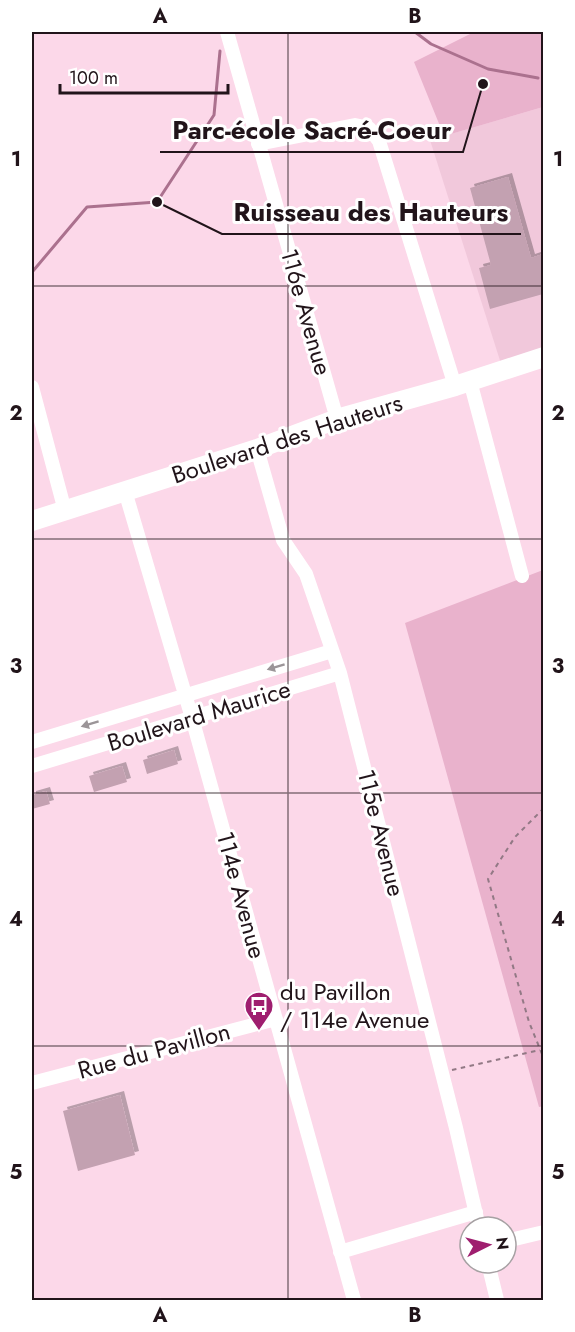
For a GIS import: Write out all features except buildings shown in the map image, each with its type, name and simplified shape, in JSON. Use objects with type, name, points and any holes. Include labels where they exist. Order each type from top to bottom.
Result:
[{"type":"main road","name":"Boulevard des Hauteurs","points":[[32,521],[257,449],[337,419],[463,383],[543,357]]},
{"type":"street","name":"116e Avenue","points":[[227,32],[337,419]]},
{"type":"street","points":[[258,144],[355,125],[369,128],[379,141],[463,383],[522,576]]},
{"type":"street","points":[[32,387],[65,510]]},
{"type":"street","name":"115e Avenue","points":[[257,449],[284,540],[306,574],[340,673],[477,1215]]},
{"type":"street","name":"114e Avenue","points":[[125,492],[192,718],[354,1300]]},
{"type":"street","name":"Boulevard Maurice","points":[[32,742],[332,651]]},
{"type":"street","name":"Boulevard Maurice","points":[[32,766],[340,673]]},
{"type":"street","points":[[54,735],[58,758]]},
{"type":"street","name":"Rue du Pavillon","points":[[32,1083],[276,1019]]},
{"type":"street","points":[[340,1251],[476,1212]]},
{"type":"street","points":[[518,1238],[543,1232]]},
{"type":"street","points":[[491,1275],[497,1300]]},
{"type":"path","points":[[543,808],[515,837],[488,879],[529,1022],[543,1059]]},
{"type":"path","points":[[442,1072],[540,1050]]},
{"type":"shaded area","points":[[474,32],[543,32],[543,107],[444,136],[414,62]]},
{"type":"shaded area","points":[[543,107],[543,357],[503,370],[430,140]]},
{"type":"shaded area","points":[[543,570],[544,1106],[539,1107],[405,623]]},
{"type":"waterway","points":[[415,32],[431,44],[488,69],[538,78]]},
{"type":"waterway","points":[[32,271],[87,207],[157,202],[214,115],[220,51]]},
{"type":"place","name":"Parc-école Sacré-Coeur","points":[[483,84]]},
{"type":"place","name":"Ruisseau des Hauteurs","points":[[157,202]]},
{"type":"place","name":"du Pavillon / 114e Avenue","points":[[259,1032]]}]
